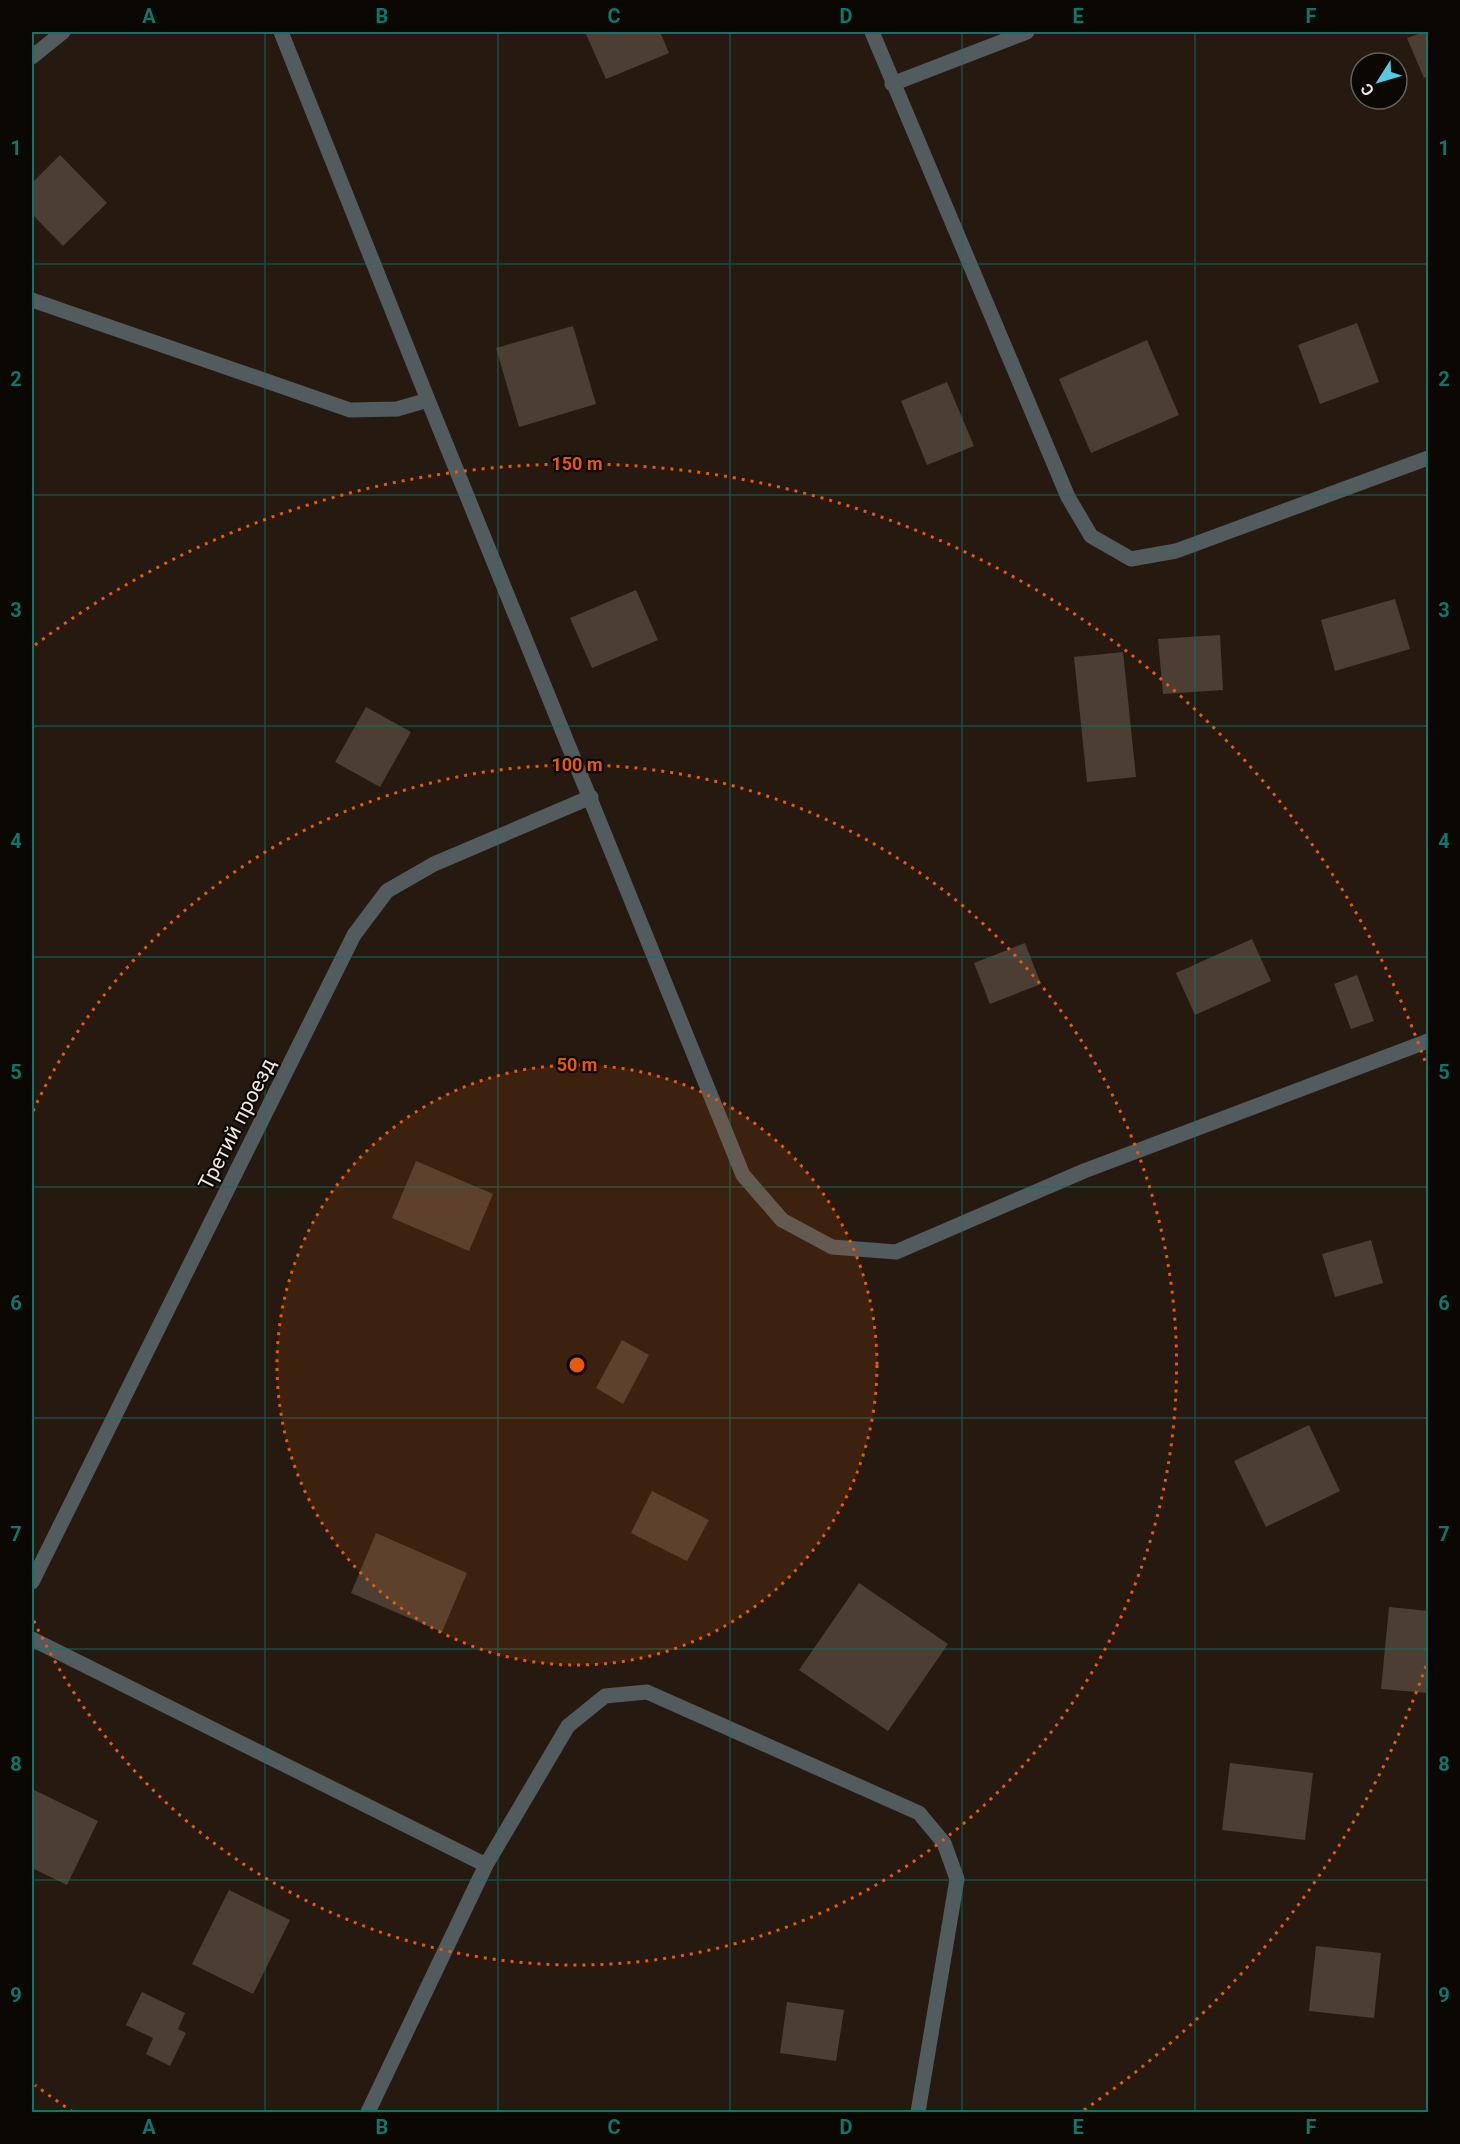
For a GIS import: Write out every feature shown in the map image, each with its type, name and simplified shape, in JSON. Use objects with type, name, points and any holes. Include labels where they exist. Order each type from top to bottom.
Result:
[{"type":"lane","points":[[32,57],[63,32]]},
{"type":"lane","points":[[281,32],[743,1175],[782,1220],[832,1246],[896,1252],[1084,1171],[1428,1041]]},
{"type":"lane","points":[[872,32],[1068,497],[1091,536],[1131,559],[1176,551],[1428,458]]},
{"type":"lane","points":[[892,84],[1027,32]]},
{"type":"lane","points":[[32,300],[350,410],[397,409],[428,400]]},
{"type":"lane","name":"Третий проезд","points":[[32,1582],[354,935],[387,891],[424,869],[591,797]]},
{"type":"lane","points":[[32,1639],[486,1865]]},
{"type":"lane","points":[[368,2112],[486,1865],[568,1726],[605,1696],[646,1692],[919,1814],[944,1844],[957,1879],[918,2112]]},
{"type":"building","points":[[585,32],[660,32],[669,53],[606,79]]},
{"type":"building","points":[[1428,32],[1428,76],[1424,78],[1407,38]]},
{"type":"building","points":[[60,155],[107,203],[63,246],[32,214],[32,183]]},
{"type":"building","points":[[1357,323],[1379,382],[1320,404],[1298,345]]},
{"type":"building","points":[[573,326],[596,404],[519,427],[496,348]]},
{"type":"building","points":[[1147,340],[1179,415],[1091,453],[1059,379]]},
{"type":"building","points":[[947,382],[974,446],[927,465],[901,401]]},
{"type":"building","points":[[636,590],[658,640],[592,668],[570,618]]},
{"type":"building","points":[[1395,599],[1410,649],[1335,671],[1321,620]]},
{"type":"building","points":[[1220,635],[1223,690],[1163,694],[1158,639]]},
{"type":"building","points":[[1123,652],[1136,777],[1087,782],[1074,657]]},
{"type":"building","points":[[366,707],[411,732],[380,787],[335,762]]},
{"type":"building","points":[[1252,939],[1271,981],[1195,1015],[1176,973]]},
{"type":"building","points":[[1025,943],[1041,984],[990,1004],[974,963]]},
{"type":"building","points":[[1357,975],[1374,1021],[1351,1029],[1334,984]]},
{"type":"building","points":[[416,1161],[493,1194],[469,1251],[392,1218]]},
{"type":"building","points":[[1371,1240],[1383,1283],[1335,1297],[1322,1254]]},
{"type":"building","points":[[622,1340],[649,1355],[623,1404],[596,1388]]},
{"type":"building","points":[[1309,1425],[1340,1491],[1266,1527],[1234,1461]]},
{"type":"building","points":[[652,1491],[709,1520],[687,1561],[631,1533]]},
{"type":"building","points":[[376,1533],[467,1573],[442,1632],[351,1593]]},
{"type":"building","points":[[859,1583],[948,1644],[888,1731],[799,1670]]},
{"type":"building","points":[[1389,1607],[1428,1611],[1428,1693],[1381,1689]]},
{"type":"building","points":[[1230,1763],[1313,1773],[1305,1840],[1222,1830]]},
{"type":"building","points":[[32,1789],[98,1821],[67,1885],[32,1868]]},
{"type":"building","points":[[229,1890],[290,1920],[253,1994],[192,1964]]},
{"type":"building","points":[[1316,1946],[1381,1953],[1374,2018],[1309,2011]]},
{"type":"building","points":[[142,1992],[185,2013],[178,2029],[186,2033],[170,2066],[146,2054],[153,2038],[126,2025]]},
{"type":"building","points":[[787,2002],[844,2010],[836,2061],[780,2053]]}]
